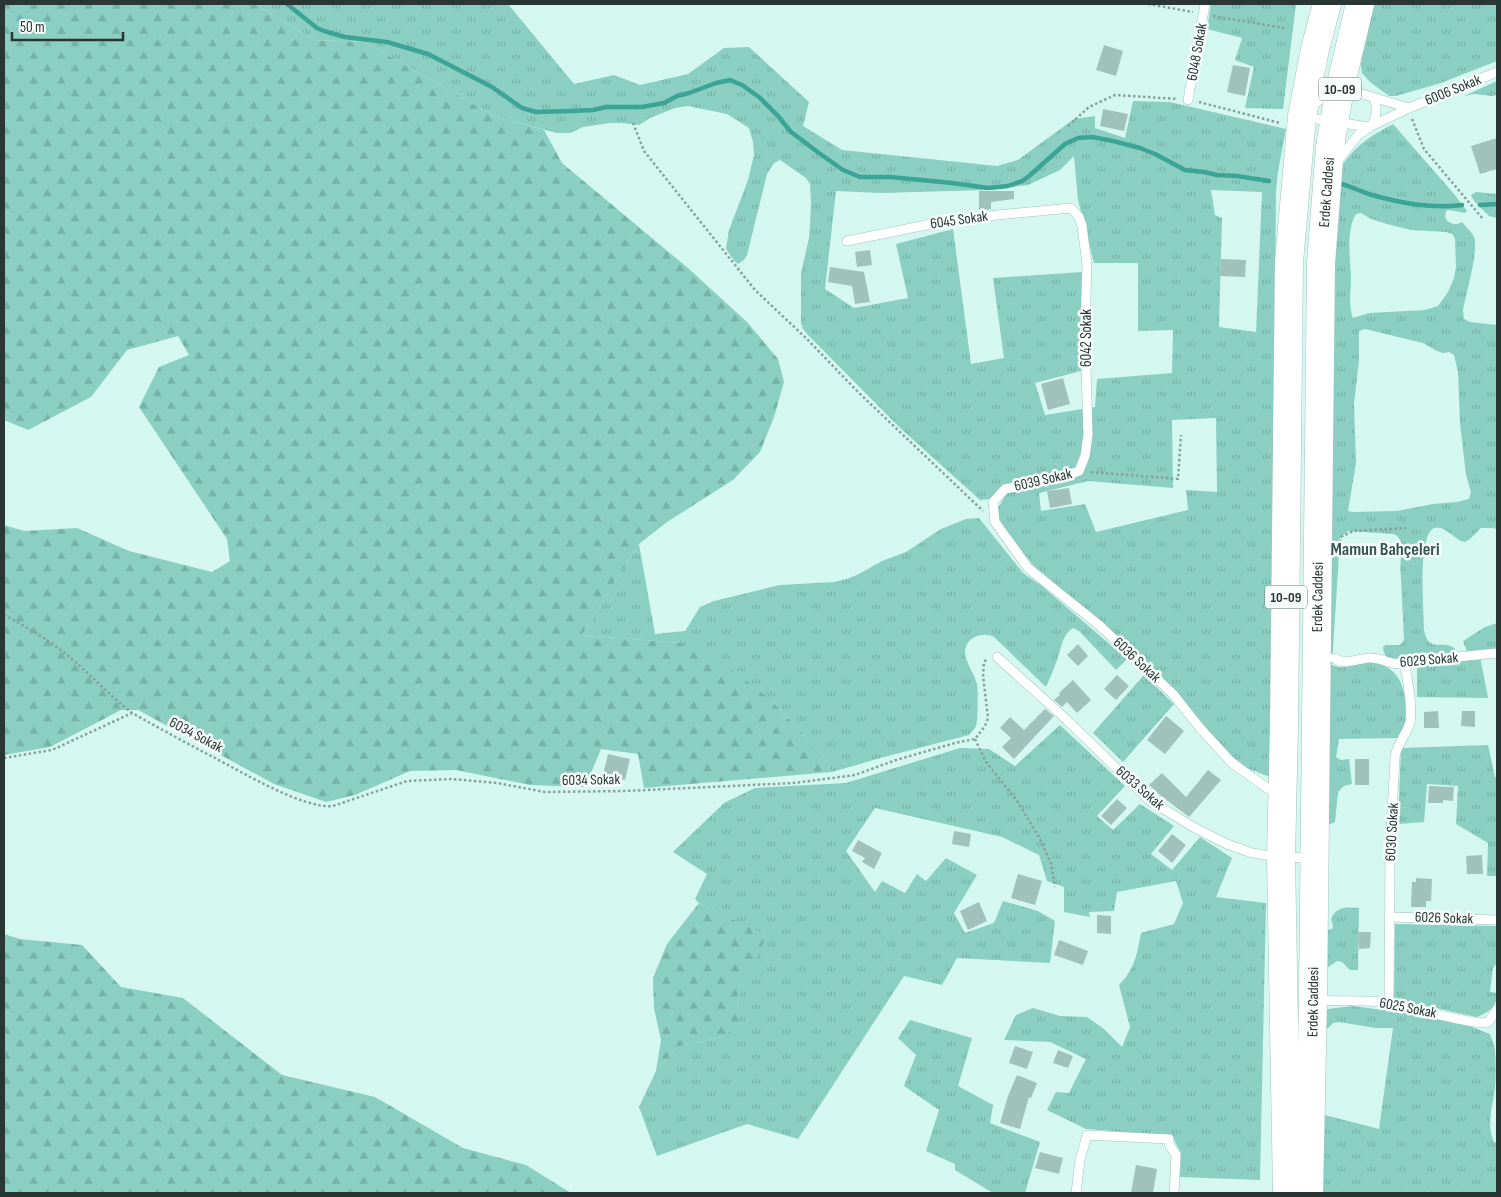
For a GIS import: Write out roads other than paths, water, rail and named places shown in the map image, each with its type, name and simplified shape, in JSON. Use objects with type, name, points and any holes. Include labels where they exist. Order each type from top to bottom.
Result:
[{"type":"main road","name":"Erdek Caddesi","points":[[1287,1193],[1281,857],[1289,262],[1302,116],[1326,4]]},
{"type":"main road","name":"Erdek Caddesi","points":[[1308,1193],[1313,1000],[1321,263],[1327,175],[1334,122],[1348,82],[1360,4]]},
{"type":"lane","name":"6048 Sokak","points":[[1188,100],[1204,4]]},
{"type":"lane","name":"6006 Sokak","points":[[1327,175],[1358,135],[1369,126],[1497,72]]},
{"type":"lane","points":[[1302,116],[1328,92],[1348,82]]},
{"type":"lane","name":"6006 Sokak","points":[[1348,82],[1374,98],[1409,108]]},
{"type":"lane","points":[[1302,116],[1369,126],[1376,115],[1374,98]]},
{"type":"lane","name":"6045 Sokak","points":[[848,240],[956,219],[1071,208]]},
{"type":"lane","name":"6042 Sokak","points":[[1071,208],[1079,217],[1082,226],[1087,264],[1085,331],[1088,435],[1085,456],[1079,471]]},
{"type":"lane","name":"6039 Sokak","points":[[995,522],[993,502],[1005,489],[1060,478],[1079,471]]},
{"type":"lane","name":"6036 Sokak","points":[[995,522],[1028,568],[1099,625],[1174,694],[1200,728],[1232,763],[1267,788],[1282,792]]},
{"type":"lane","name":"6029 Sokak","points":[[1334,658],[1339,662],[1369,658],[1405,664],[1417,659],[1427,660],[1497,653]]},
{"type":"lane","name":"6033 Sokak","points":[[997,657],[1079,732],[1149,800],[1195,828],[1227,844],[1252,853],[1281,857],[1314,858]]},
{"type":"lane","name":"6030 Sokak","points":[[1389,1003],[1390,850],[1396,750],[1410,723],[1411,712],[1405,664]]},
{"type":"lane","name":"6026 Sokak","points":[[1390,917],[1497,920]]},
{"type":"lane","name":"6025 Sokak","points":[[1313,1000],[1339,1002],[1367,1000],[1483,1023],[1488,1022],[1497,1010]]},
{"type":"lane","points":[[1076,1193],[1080,1160],[1087,1135],[1169,1139],[1169,1144],[1176,1155],[1174,1193]]},
{"type":"waterway","points":[[287,4],[317,28],[324,31],[345,37],[387,42],[428,54],[492,87],[522,108],[536,112],[593,110],[606,107],[642,107],[664,103],[677,96],[730,80],[742,85],[759,97],[791,132],[819,153],[843,170],[860,177],[890,177],[988,188],[1008,186],[1028,177],[1065,144],[1078,138],[1092,137],[1140,148],[1185,170],[1269,181]]},
{"type":"waterway","points":[[1342,184],[1372,195],[1405,203],[1428,206],[1462,205]]},
{"type":"waterway","points":[[1480,205],[1497,204]]},
{"type":"district","name":"Mamun Bahçeleri","points":[[1385,549]]}]
